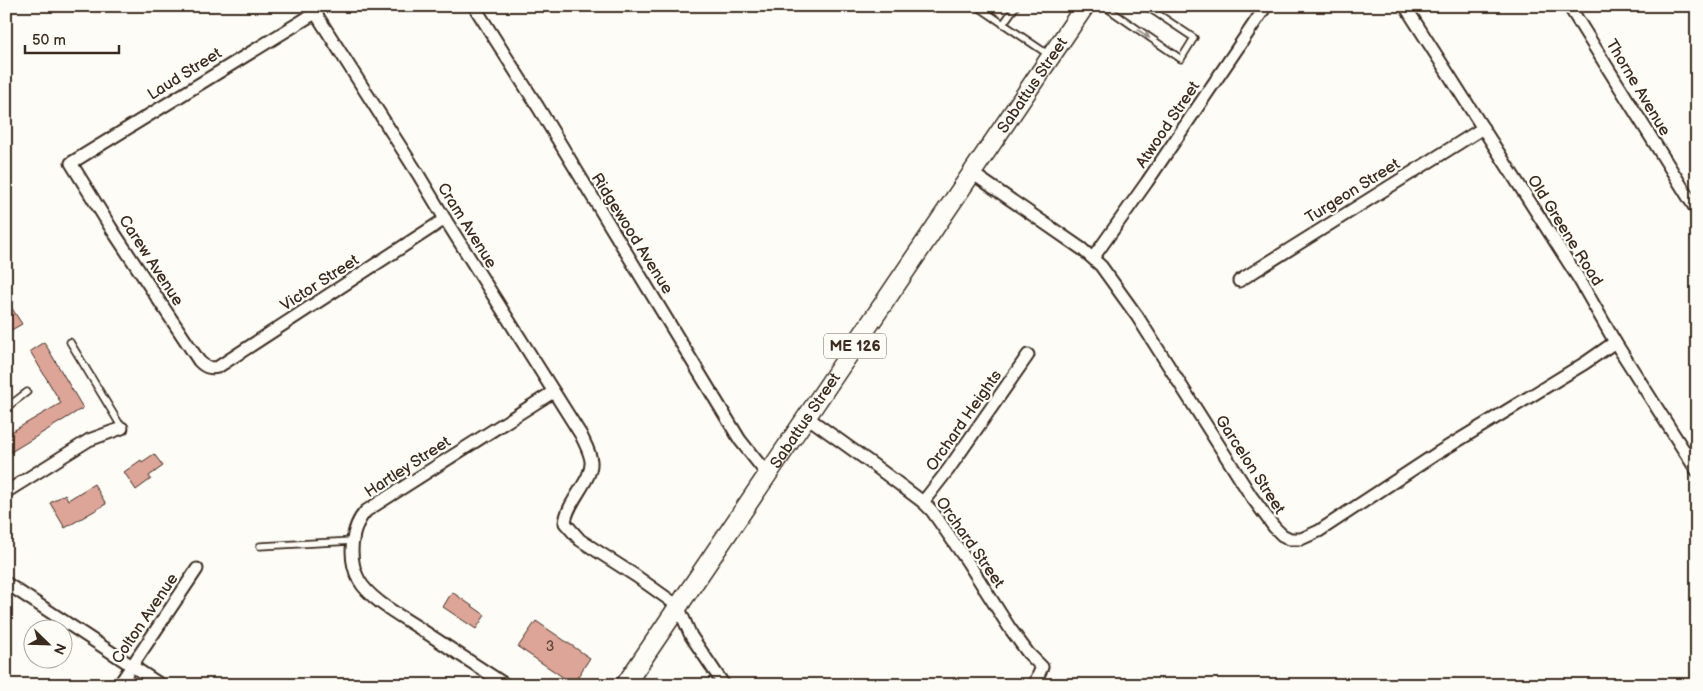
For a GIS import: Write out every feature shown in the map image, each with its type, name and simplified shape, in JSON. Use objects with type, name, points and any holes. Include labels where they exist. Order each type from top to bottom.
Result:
[{"type":"main road","name":"Sabattus Street","points":[[625,685],[1085,6]]},
{"type":"street","name":"Ridgewood Avenue","points":[[474,6],[538,107],[740,440],[767,474]]},
{"type":"street","name":"Atwood Street","points":[[1093,258],[1147,182],[1266,6]]},
{"type":"street","name":"Old Greene Road","points":[[1405,6],[1697,471]]},
{"type":"street","name":"Thorne Avenue","points":[[1569,6],[1697,211]]},
{"type":"street","name":"Laud Street","points":[[71,163],[313,10]]},
{"type":"street","name":"Cram Avenue","points":[[313,10],[418,174],[444,220],[581,436],[589,452],[591,465],[588,476],[574,498],[566,515],[565,523],[580,540],[678,606]]},
{"type":"street","name":"Turgeon Street","points":[[1240,281],[1483,128]]},
{"type":"street","name":"Carew Avenue","points":[[71,163],[111,228],[199,361],[205,367],[210,368]]},
{"type":"street","name":"Garcelon Street","points":[[972,173],[1082,249],[1101,266],[1137,316],[1251,496],[1274,527],[1282,535],[1290,539],[1301,539],[1319,531],[1436,454],[1585,363],[1615,342]]},
{"type":"street","name":"Victor Street","points":[[210,368],[218,367],[226,362],[444,220]]},
{"type":"street","name":"Orchard Heights","points":[[923,502],[948,470],[1028,355]]},
{"type":"street","name":"Hartley Street","points":[[506,685],[388,608],[367,590],[359,580],[352,558],[353,541],[359,522],[366,511],[553,392]]},
{"type":"street","name":"Orchard Street","points":[[807,417],[923,502],[932,511],[967,561],[1009,627],[1042,667],[1034,685]]},
{"type":"street","points":[[6,492],[89,440],[122,428]]},
{"type":"street","name":"Colton Avenue","points":[[119,685],[197,569]]},
{"type":"street","points":[[6,583],[161,685]]},
{"type":"street","points":[[678,606],[692,636],[724,685]]},
{"type":"lane","points":[[977,6],[1051,56]]},
{"type":"lane","points":[[1003,24],[1016,6]]},
{"type":"lane","points":[[1104,6],[1181,59],[1194,38],[1146,6]]},
{"type":"lane","points":[[70,342],[122,428]]},
{"type":"lane","points":[[6,408],[27,392]]},
{"type":"lane","points":[[260,546],[353,541]]},
{"type":"building","points":[[6,299],[22,324],[6,333]]},
{"type":"building","points":[[44,342],[83,408],[6,455],[6,435],[61,403],[30,351]]},
{"type":"building","points":[[154,454],[163,466],[149,476],[151,479],[136,490],[124,472],[141,460],[142,462]]},
{"type":"building","points":[[94,484],[106,504],[65,528],[50,503],[65,494],[68,500]]},
{"type":"building","points":[[452,592],[485,615],[476,629],[443,607]]},
{"type":"building","points":[[536,621],[590,658],[573,684],[518,647]]}]
